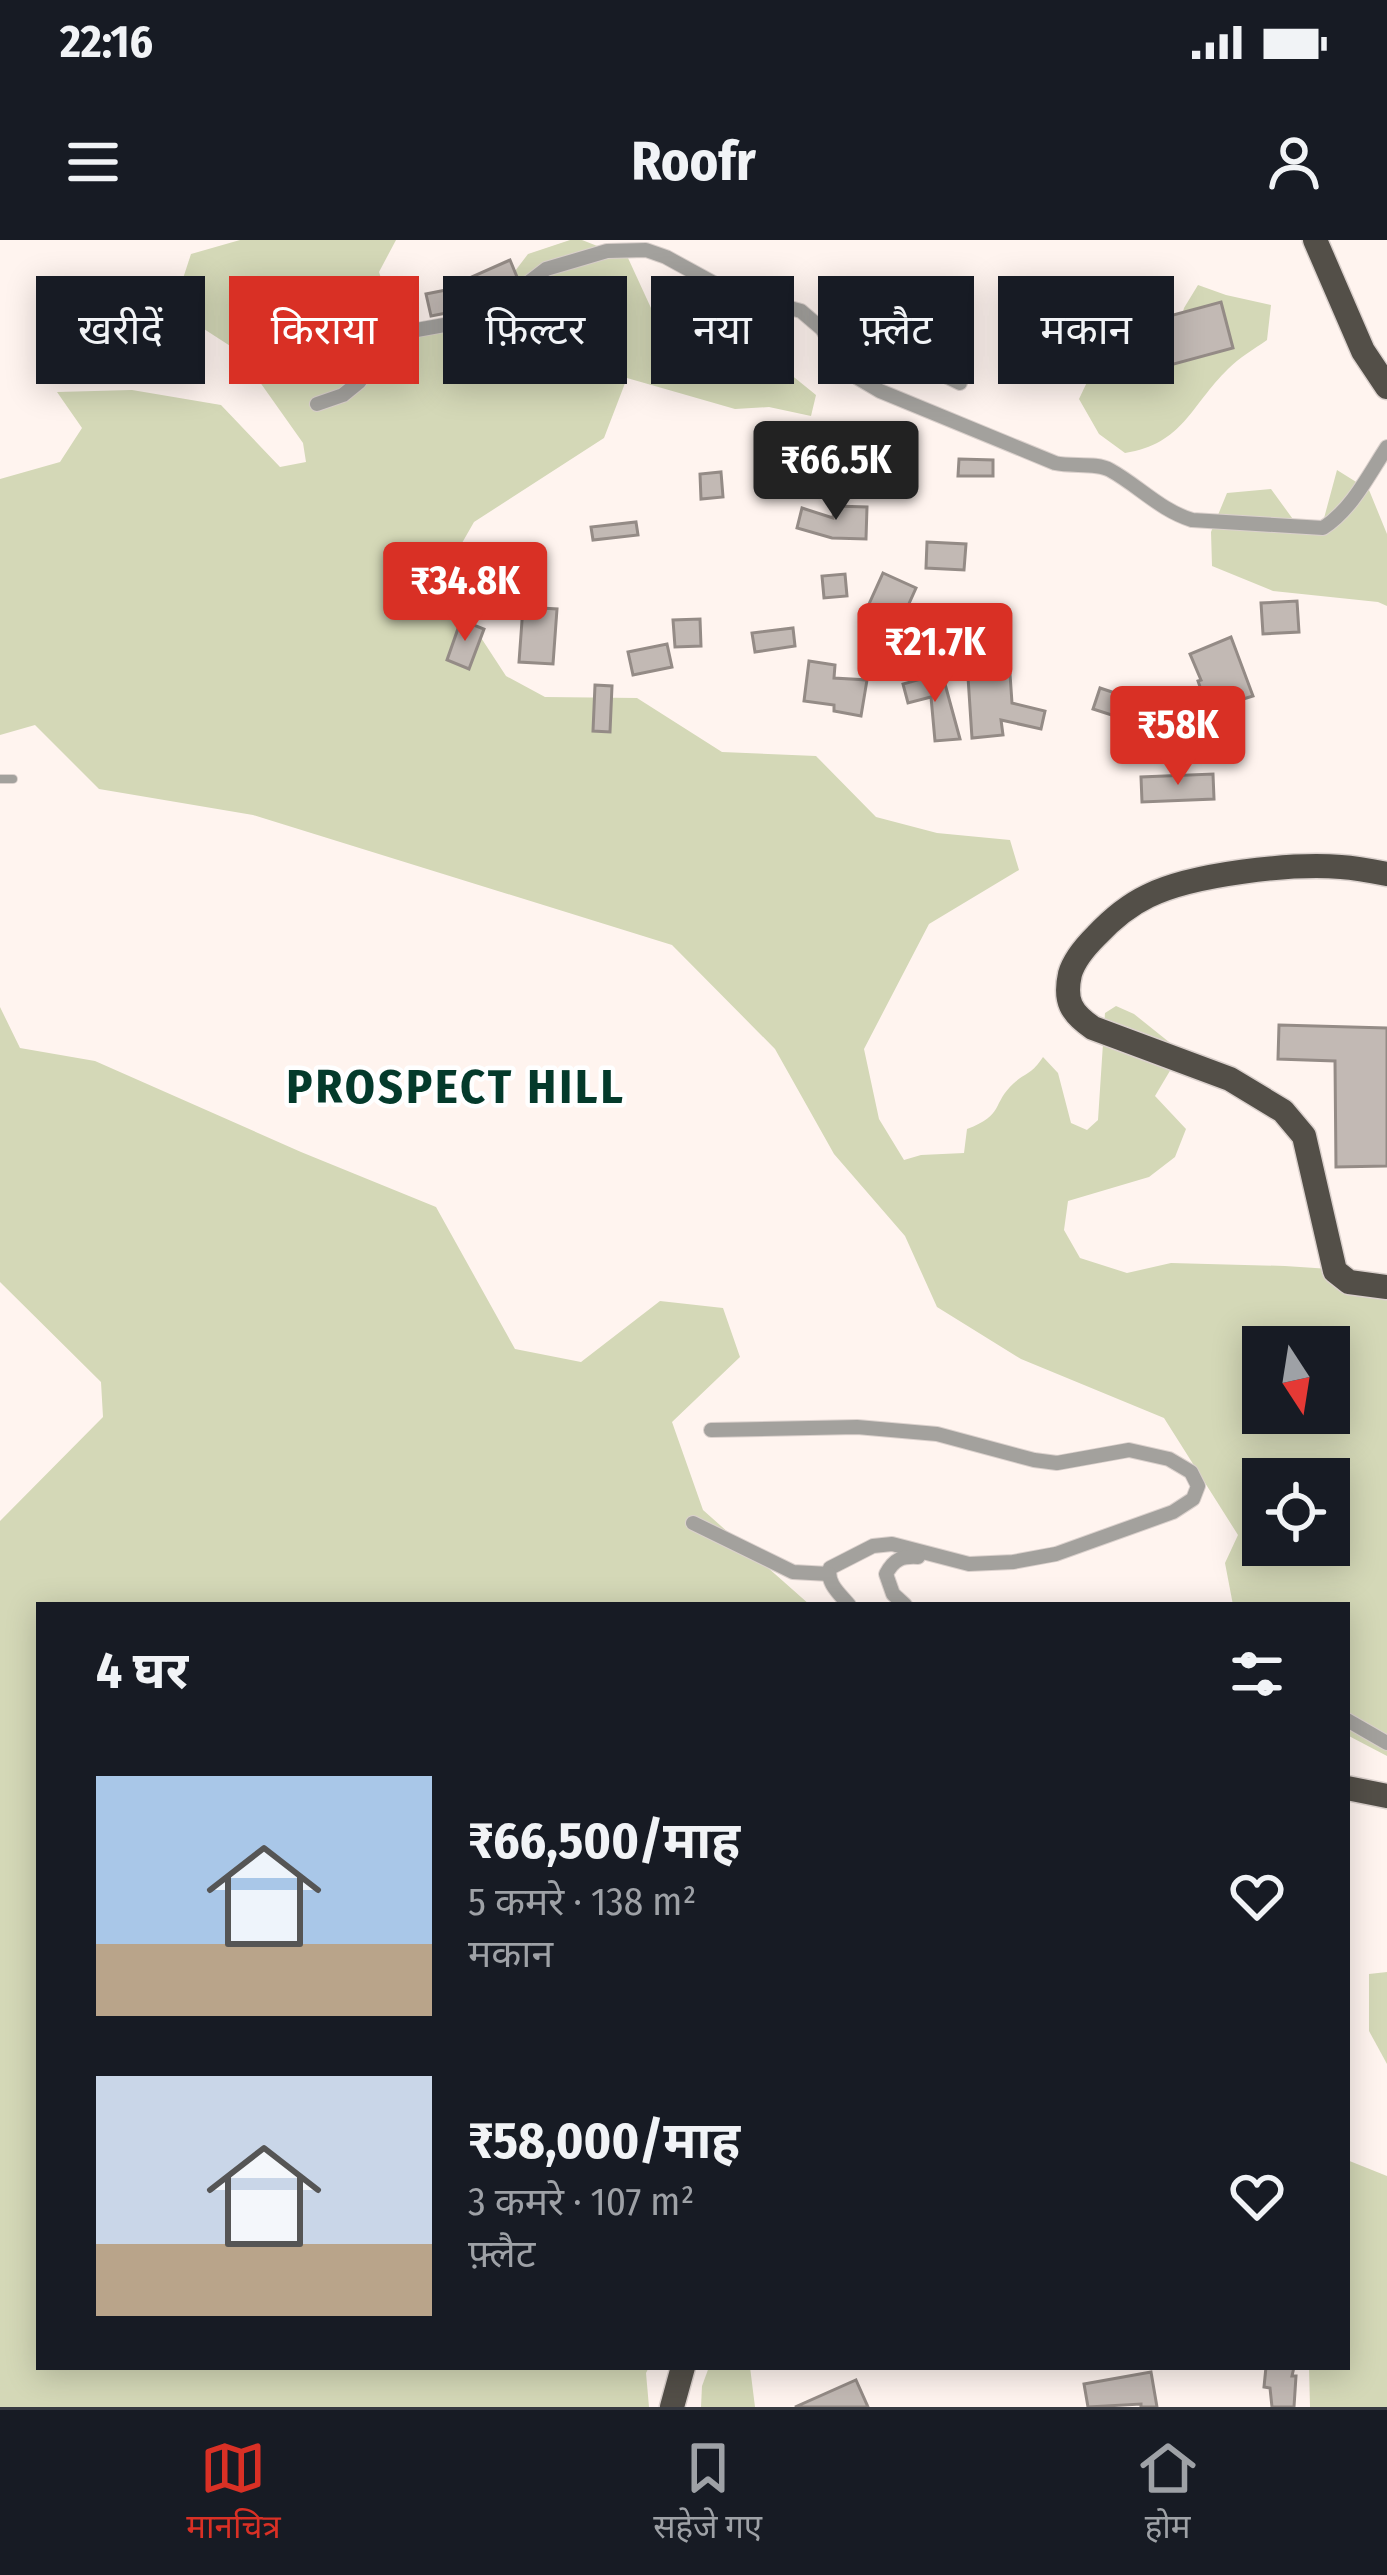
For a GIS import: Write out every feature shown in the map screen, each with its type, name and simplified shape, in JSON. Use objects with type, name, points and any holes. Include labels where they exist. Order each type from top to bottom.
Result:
[{"type":"highway","points":[[1316,240],[1363,351],[1387,387]]},
{"type":"highway","points":[[1387,874],[1302,867],[1195,880],[1150,894],[1120,912],[1093,939],[1072,967],[1067,995],[1076,1017],[1093,1028],[1230,1079],[1283,1111],[1304,1136],[1336,1271],[1349,1282],[1387,1286]]},
{"type":"highway","points":[[1350,1789],[1387,1796]]},
{"type":"highway","points":[[672,2407],[682,2370]]},
{"type":"street","points":[[317,404],[359,382],[386,344],[400,333],[472,320],[493,310],[546,269],[607,250],[646,250],[666,257],[711,284],[801,311],[818,325]]},
{"type":"street","points":[[869,384],[1054,463],[1106,467],[1172,513],[1192,520],[1323,528],[1339,518],[1387,447]]},
{"type":"street","points":[[711,1430],[857,1427],[937,1434],[1057,1463],[1129,1450],[1169,1459],[1191,1472],[1198,1486],[1193,1499],[1173,1512],[1056,1554],[1013,1562],[969,1564],[892,1544],[873,1546],[830,1568],[831,1583],[846,1602]]},
{"type":"street","points":[[693,1522],[793,1572],[829,1574]]},
{"type":"street","points":[[902,1602],[886,1578],[891,1564],[903,1556],[943,1557]]},
{"type":"street","points":[[1350,1722],[1387,1743]]},
{"type":"lane","points":[[0,779],[13,778]]},
{"type":"green space","points":[[240,240],[396,240],[380,276],[229,276],[229,345],[205,330],[205,276],[184,276],[191,254]]},
{"type":"green space","points":[[582,240],[628,258],[651,308],[651,384],[794,384],[794,377],[816,395],[811,416],[769,407],[735,409],[627,378],[627,276],[511,276],[528,254]]},
{"type":"green space","points":[[1198,285],[1271,305],[1267,340],[1228,369],[1173,432],[1125,453],[1099,434],[1079,399],[1086,384],[1174,384],[1174,338]]},
{"type":"green space","points":[[419,325],[443,330],[443,384],[625,384],[604,438],[474,522],[442,578],[506,676],[545,697],[637,698],[722,752],[816,756],[876,817],[937,833],[1010,840],[1019,870],[929,924],[864,1049],[879,1119],[904,1160],[964,1153],[967,1129],[993,1114],[1007,1090],[1043,1057],[1058,1073],[1071,1123],[1087,1130],[1098,1120],[1105,1013],[1116,1006],[1169,1042],[1174,1064],[1155,1096],[1186,1129],[1175,1157],[1149,1177],[1068,1201],[1064,1230],[1080,1258],[1127,1273],[1171,1263],[1330,1269],[1387,1285],[1387,1756],[1350,1737],[1350,1602],[1232,1602],[1225,1563],[1238,1535],[1164,1418],[1021,1359],[937,1307],[905,1236],[834,1154],[775,1049],[672,945],[253,815],[99,789],[35,725],[0,735],[0,479],[60,462],[82,428],[57,392],[132,390],[221,405],[280,467],[306,462],[303,443],[261,384],[419,384]]},
{"type":"green space","points":[[1337,470],[1369,490],[1387,534],[1387,606],[1273,591],[1212,566],[1211,532],[1227,493],[1271,489],[1295,522],[1323,522]]},
{"type":"green space","points":[[0,1007],[20,1048],[95,1061],[436,1207],[515,1349],[581,1362],[660,1301],[723,1308],[740,1357],[672,1422],[703,1510],[807,1602],[36,1602],[36,2370],[648,2370],[649,2407],[0,2407],[0,1521],[103,1417],[101,1382],[0,1282]]},
{"type":"green space","points":[[1387,1972],[1387,2064],[1369,2031],[1369,1974]]},
{"type":"green space","points":[[1350,2161],[1387,2176],[1387,2407],[1310,2407],[1309,2370],[1350,2370]]},
{"type":"green space","points":[[708,2370],[750,2370],[755,2407],[701,2407]]},
{"type":"building","points":[[510,260],[517,276],[474,276]]},
{"type":"building","points":[[443,291],[443,314],[431,316],[426,294]]},
{"type":"building","points":[[1221,302],[1233,348],[1174,364],[1174,315]]},
{"type":"building","points":[[807,455],[839,458],[837,475],[805,473]]},
{"type":"building","points":[[959,459],[993,460],[993,476],[958,476]]},
{"type":"building","points":[[721,472],[723,497],[701,499],[700,474]]},
{"type":"building","points":[[834,506],[867,507],[866,539],[832,538],[797,528],[802,508],[833,518]]},
{"type":"building","points":[[636,522],[638,535],[593,540],[591,527]]},
{"type":"building","points":[[927,542],[966,544],[964,570],[926,568]]},
{"type":"building","points":[[883,573],[916,588],[902,619],[869,604]]},
{"type":"building","points":[[845,574],[847,596],[824,598],[822,576]]},
{"type":"building","points":[[1297,601],[1299,632],[1263,634],[1261,603]]},
{"type":"building","points":[[523,607],[557,609],[553,664],[519,662]]},
{"type":"building","points":[[700,619],[701,646],[675,647],[673,620]]},
{"type":"building","points":[[461,620],[484,629],[469,669],[447,660]]},
{"type":"building","points":[[793,628],[795,646],[755,652],[752,633]]},
{"type":"building","points":[[1231,637],[1253,696],[1208,710],[1190,654]]},
{"type":"building","points":[[667,644],[672,667],[633,675],[628,652]]},
{"type":"building","points":[[809,661],[835,665],[834,678],[867,680],[861,716],[834,711],[834,705],[804,701]]},
{"type":"building","points":[[942,673],[960,739],[935,741],[931,697],[908,703],[903,684]]},
{"type":"building","points":[[1010,674],[1012,703],[1045,711],[1041,729],[1001,720],[1003,735],[972,738],[968,677]]},
{"type":"building","points":[[595,685],[612,686],[610,732],[593,731]]},
{"type":"building","points":[[1100,688],[1148,704],[1190,708],[1188,730],[1149,727],[1093,709]]},
{"type":"building","points":[[1213,774],[1214,799],[1142,802],[1141,777]]},
{"type":"building","points":[[1279,1025],[1387,1028],[1387,1166],[1336,1167],[1335,1061],[1278,1059]]},
{"type":"building","points":[[1266,2370],[1293,2370],[1294,2407],[1272,2407],[1270,2388],[1264,2387]]},
{"type":"building","points":[[1151,2372],[1157,2407],[1088,2407],[1084,2384]]},
{"type":"building","points":[[856,2380],[868,2407],[795,2407]]},
{"type":"district","name":"PROSPECT HILL","points":[[456,1086]]}]
